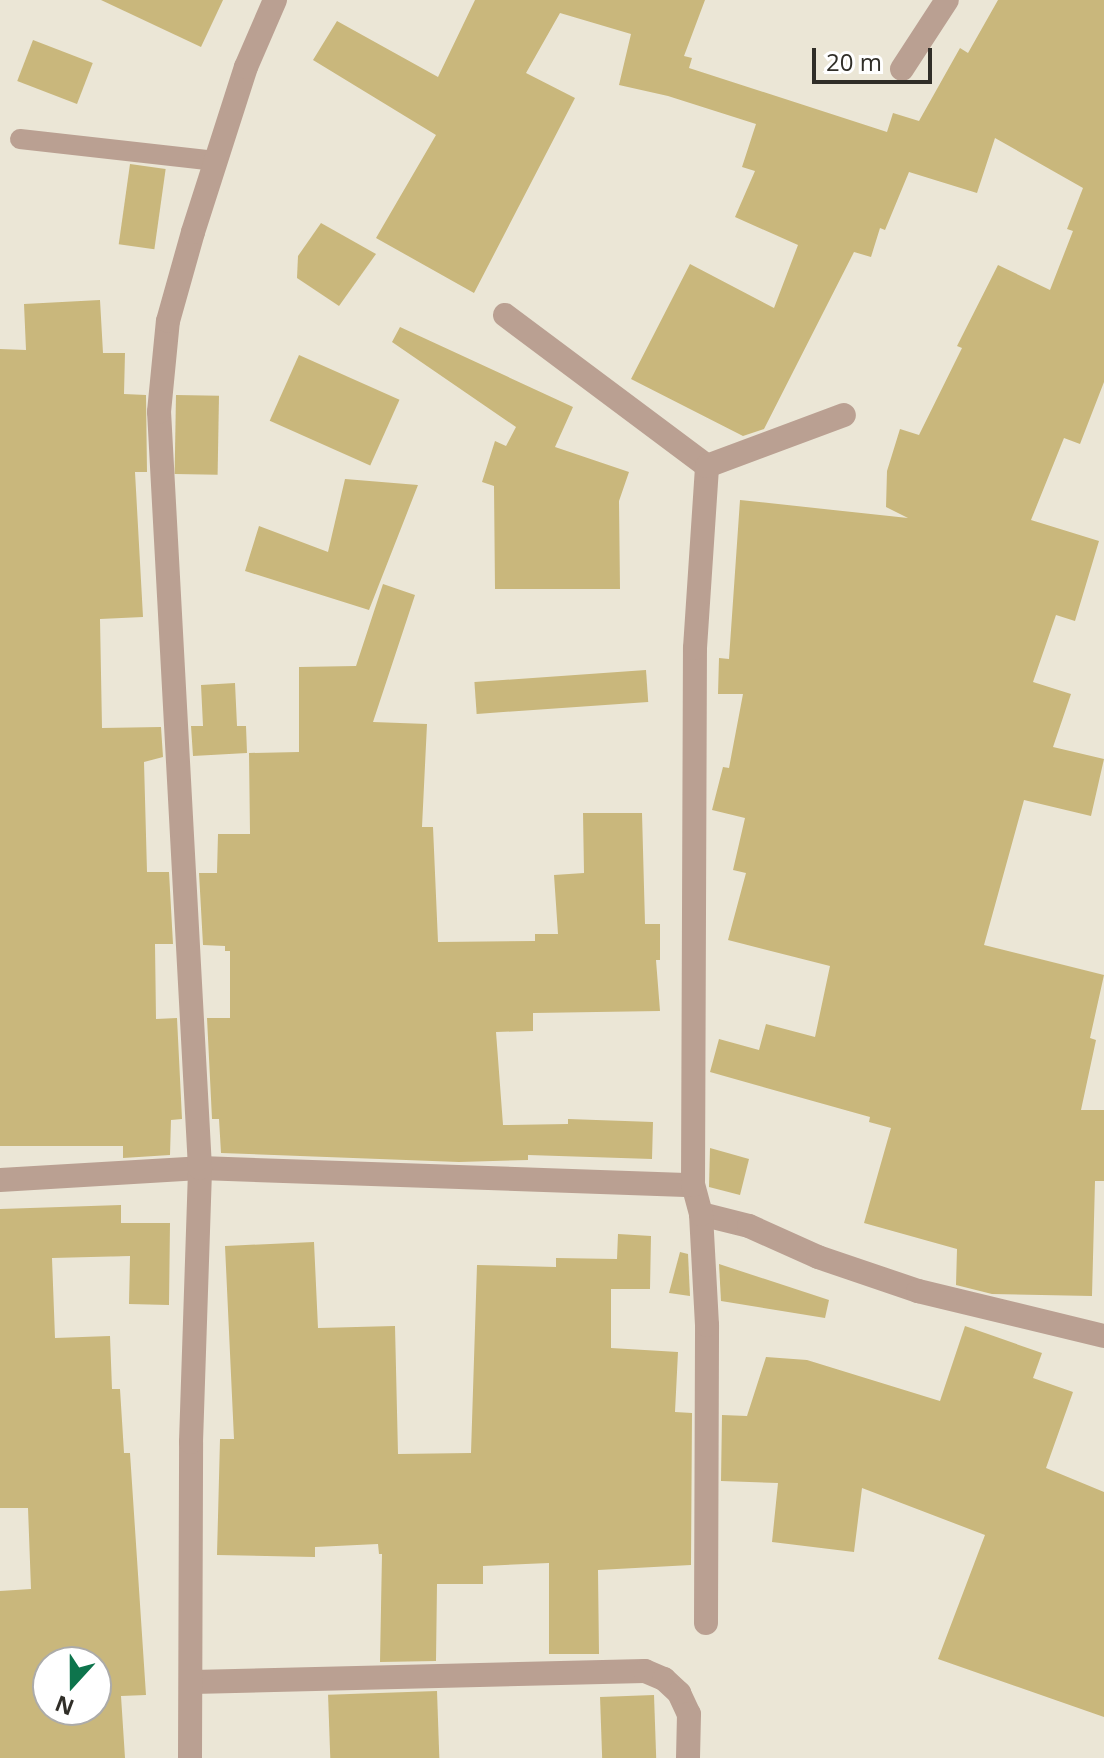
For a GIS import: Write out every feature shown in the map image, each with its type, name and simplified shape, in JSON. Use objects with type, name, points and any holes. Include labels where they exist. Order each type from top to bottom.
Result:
[{"type":"street","points":[[190,1758],[193,1682],[191,1442],[200,1168],[159,412],[168,321],[246,67],[275,0]]},
{"type":"street","points":[[902,69],[947,0]]},
{"type":"street","points":[[505,315],[707,466]]},
{"type":"street","points":[[707,466],[844,415]]},
{"type":"street","points":[[706,1623],[707,1325],[701,1214],[693,1185],[695,648],[707,466]]},
{"type":"street","points":[[0,1180],[200,1168],[693,1185]]},
{"type":"street","points":[[701,1214],[749,1226],[818,1257],[918,1291],[1104,1336]]},
{"type":"street","points":[[193,1682],[645,1671],[664,1679],[679,1693],[689,1714],[688,1758]]},
{"type":"lane","points":[[20,139],[216,161]]},
{"type":"building","points":[[101,0],[223,0],[201,47]]},
{"type":"building","points":[[475,0],[705,0],[684,56],[692,58],[689,68],[887,132],[893,113],[919,121],[960,48],[968,53],[998,0],[1104,0],[1104,382],[1080,444],[1064,438],[1031,520],[1099,541],[1075,621],[1056,615],[1033,682],[1071,694],[1053,747],[1104,759],[1091,816],[1024,800],[984,945],[1104,975],[1090,1038],[1096,1040],[1081,1110],[1104,1110],[1104,1181],[1095,1181],[1092,1296],[992,1294],[956,1285],[957,1249],[864,1223],[891,1128],[869,1122],[870,1117],[710,1072],[719,1039],[759,1050],[766,1024],[815,1037],[830,966],[728,940],[746,873],[733,870],[745,818],[712,810],[723,767],[729,768],[743,694],[718,694],[719,658],[729,659],[740,500],[908,518],[886,507],[887,471],[900,429],[919,435],[962,348],[957,346],[998,265],[1050,290],[1073,231],[1067,229],[1083,188],[995,138],[977,193],[909,172],[885,230],[880,228],[871,257],[854,252],[764,429],[743,436],[631,379],[690,264],[774,308],[798,245],[735,217],[755,171],[742,167],[756,124],[668,96],[619,85],[631,34],[560,13],[526,73],[575,98],[474,293],[376,238],[436,135],[313,60],[337,21],[438,77]]},
{"type":"building","points":[[33,40],[93,63],[77,104],[17,81]]},
{"type":"building","points":[[130,164],[166,169],[154,249],[119,244]]},
{"type":"building","points":[[321,223],[376,254],[339,306],[297,278],[298,256]]},
{"type":"building","points":[[100,300],[103,353],[125,353],[124,394],[146,395],[147,472],[135,472],[143,617],[100,619],[102,728],[161,727],[163,757],[144,762],[147,872],[169,872],[173,944],[155,944],[156,1019],[177,1018],[182,1119],[171,1120],[170,1155],[123,1158],[123,1146],[0,1146],[0,349],[26,350],[24,304]]},
{"type":"building","points":[[400,327],[573,407],[555,447],[629,472],[619,501],[620,589],[495,589],[494,486],[482,482],[495,441],[506,446],[516,427],[392,342]]},
{"type":"building","points":[[299,355],[399,400],[370,466],[270,421]]},
{"type":"building","points":[[176,395],[219,396],[218,475],[175,474]]},
{"type":"building","points":[[345,479],[418,485],[369,610],[245,571],[259,526],[328,552]]},
{"type":"building","points":[[383,584],[415,595],[373,722],[427,724],[422,827],[433,827],[438,942],[535,941],[535,934],[558,934],[554,875],[584,873],[583,813],[642,813],[645,924],[660,924],[660,960],[656,960],[660,1011],[533,1013],[533,1031],[496,1032],[503,1125],[568,1124],[568,1119],[653,1122],[652,1159],[528,1155],[528,1160],[459,1162],[221,1153],[219,1119],[212,1119],[207,1018],[230,1018],[230,951],[225,951],[225,946],[203,945],[199,873],[217,873],[218,834],[250,834],[249,753],[299,752],[299,667],[356,666]]},
{"type":"building","points":[[646,670],[648,702],[477,714],[474,682]]},
{"type":"building","points":[[235,683],[237,726],[246,726],[247,753],[193,756],[191,726],[203,726],[201,685]]},
{"type":"building","points":[[710,1148],[749,1159],[740,1195],[709,1187]]},
{"type":"building","points":[[121,1205],[121,1223],[170,1223],[169,1305],[129,1304],[130,1256],[52,1258],[55,1338],[110,1336],[112,1389],[120,1389],[124,1453],[130,1453],[146,1695],[121,1696],[125,1758],[0,1758],[0,1591],[31,1589],[28,1508],[0,1508],[0,1209]]},
{"type":"building","points":[[618,1234],[651,1236],[650,1289],[611,1289],[611,1348],[678,1352],[675,1412],[692,1413],[691,1565],[598,1570],[599,1654],[549,1654],[549,1563],[483,1566],[483,1584],[437,1584],[436,1661],[380,1662],[382,1554],[379,1554],[378,1544],[315,1547],[315,1557],[217,1555],[220,1439],[234,1439],[225,1246],[314,1242],[318,1328],[395,1326],[398,1454],[471,1453],[477,1265],[556,1267],[556,1258],[617,1259]]},
{"type":"building","points":[[680,1252],[688,1254],[690,1296],[669,1293]]},
{"type":"building","points":[[719,1264],[829,1300],[825,1318],[721,1301]]},
{"type":"building","points":[[965,1326],[1042,1353],[1033,1378],[1073,1392],[1046,1468],[1104,1492],[1104,1717],[938,1659],[985,1535],[862,1488],[854,1552],[772,1542],[778,1483],[721,1481],[722,1415],[747,1416],[766,1357],[807,1360],[940,1401]]},
{"type":"building","points":[[437,1691],[439,1758],[330,1758],[328,1695]]},
{"type":"building","points":[[654,1695],[656,1758],[602,1758],[600,1697]]}]
